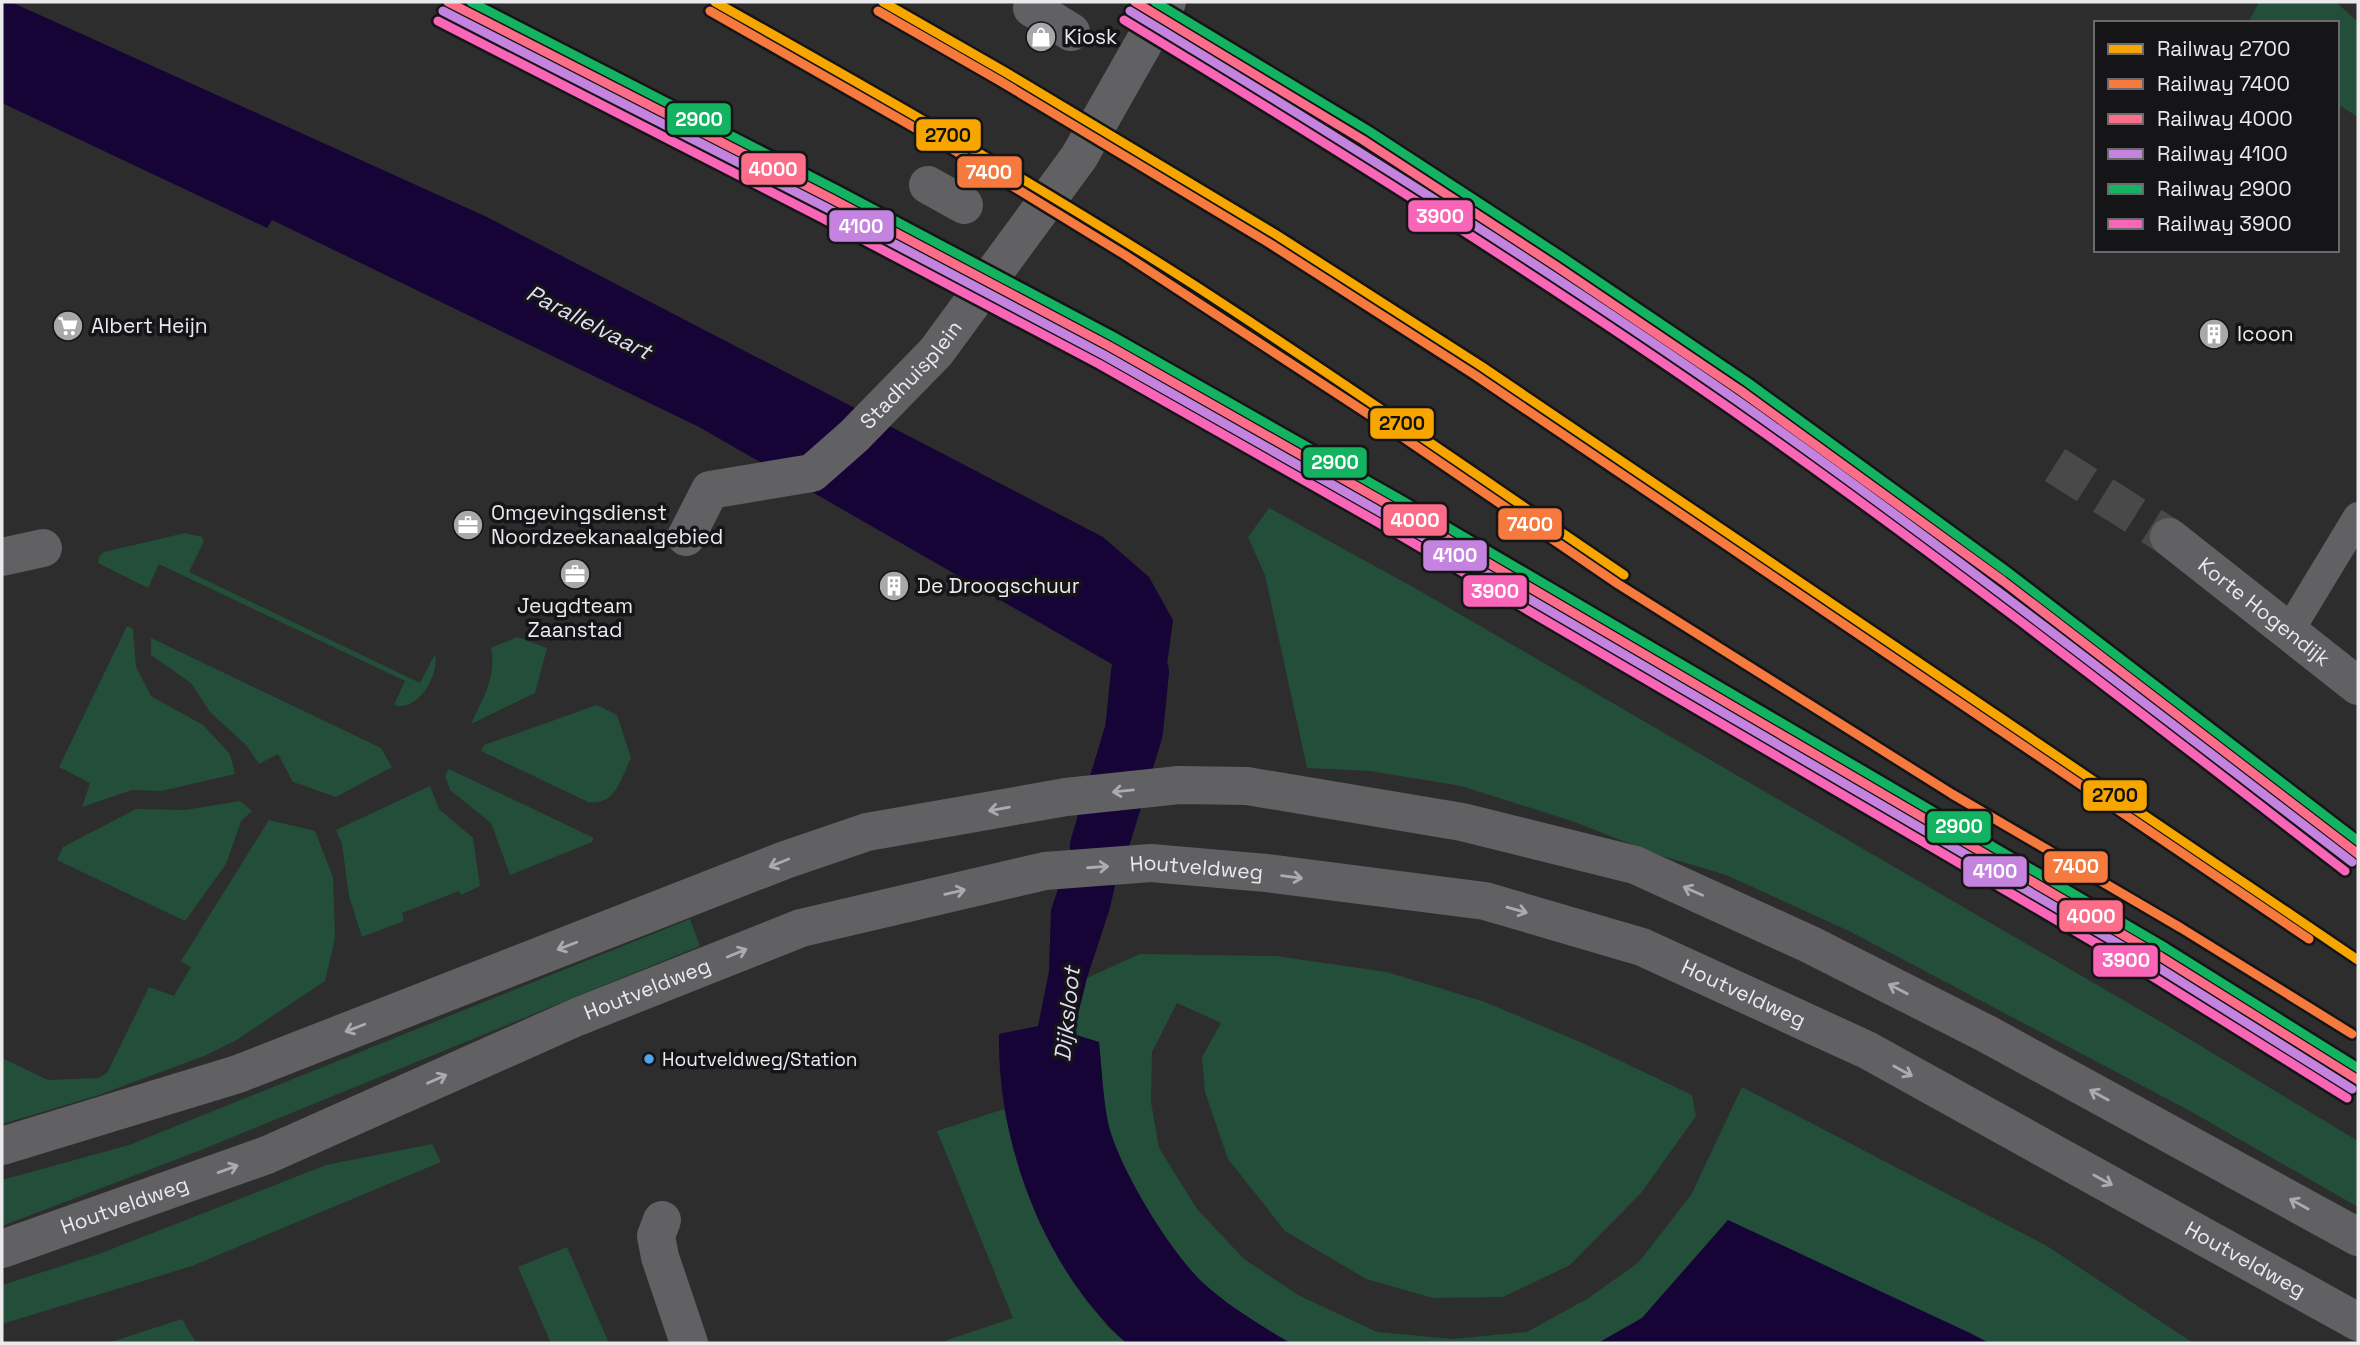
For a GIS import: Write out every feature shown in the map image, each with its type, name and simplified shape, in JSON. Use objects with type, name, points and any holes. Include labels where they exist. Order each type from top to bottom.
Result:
[{"type":"street","name":"Stadhuisplein","points":[[686,537],[710,490],[812,473],[855,436],[936,352],[1079,158],[1167,2]]},
{"type":"street","points":[[1032,8],[1071,32]]},
{"type":"street","points":[[928,185],[964,205]]},
{"type":"street","name":"Korte Hogendijk","points":[[2169,537],[2358,685]]},
{"type":"street","points":[[2,557],[43,548]]},
{"type":"street","points":[[2,1146],[238,1074],[785,860],[867,832],[1066,797],[1179,785],[1247,786],[1462,822],[1635,865],[1809,944],[1987,1034],[2358,1237]]},
{"type":"street","name":"Houtveldweg","points":[[2,1249],[267,1155],[577,1017],[801,928],[1045,871],[1151,863],[1266,873],[1485,901],[1642,947],[1867,1051],[2358,1322]]},
{"type":"street","points":[[662,1220],[656,1236],[660,1257],[689,1343]]},
{"type":"lane","points":[[2289,631],[2358,517]]},
{"type":"green space","points":[[2259,2],[2336,2],[2358,22],[2358,117],[2339,105],[2339,21],[2249,21]]},
{"type":"green space","points":[[1269,508],[1420,591],[2166,1025],[2358,1141],[2358,1207],[2190,1111],[1849,931],[1726,875],[1659,855],[1572,821],[1461,786],[1370,771],[1307,768],[1265,575],[1248,537]]},
{"type":"green space","points":[[185,533],[202,537],[204,541],[189,572],[420,683],[435,654],[436,662],[431,681],[419,698],[403,706],[394,705],[405,681],[159,564],[148,588],[98,563],[104,552]]},
{"type":"green space","points":[[127,626],[133,629],[136,667],[151,696],[203,725],[230,754],[235,774],[161,791],[132,790],[82,807],[90,783],[59,767]]},
{"type":"green space","points":[[517,637],[547,648],[535,693],[471,724],[490,678],[491,648]]},
{"type":"green space","points":[[151,638],[381,748],[392,767],[336,797],[293,782],[278,754],[259,764],[247,746],[210,712],[191,683],[151,655]]},
{"type":"green space","points":[[597,705],[617,715],[631,758],[616,789],[605,800],[588,802],[481,751],[484,745]]},
{"type":"green space","points":[[449,769],[594,838],[592,842],[510,875],[491,823],[450,790],[445,776]]},
{"type":"green space","points":[[430,786],[439,809],[473,838],[480,886],[461,895],[459,891],[402,913],[404,921],[362,937],[349,896],[342,844],[336,830]]},
{"type":"green space","points":[[240,801],[252,811],[241,821],[226,864],[185,921],[57,860],[63,847],[136,809],[185,810]]},
{"type":"green space","points":[[269,820],[315,831],[333,877],[335,938],[325,981],[235,1041],[204,1056],[96,1096],[2,1124],[2,1058],[48,1080],[98,1078],[107,1073],[149,987],[174,996],[191,967],[181,961]]},
{"type":"green space","points":[[690,919],[700,946],[201,1150],[2,1226],[2,1180],[129,1145]]},
{"type":"green space","points":[[1140,954],[1276,956],[1387,972],[1485,1002],[1585,1044],[1692,1095],[1696,1116],[1641,1193],[1570,1265],[1503,1297],[1433,1298],[1366,1279],[1285,1231],[1228,1159],[1205,1092],[1202,1057],[1221,1023],[1177,1003],[1152,1052],[1151,1102],[1159,1148],[1197,1209],[1244,1259],[1298,1295],[1377,1332],[1453,1339],[1527,1332],[1587,1299],[1638,1263],[1691,1195],[1742,1087],[2047,1246],[2193,1343],[1989,1343],[1728,1220],[1642,1318],[1598,1343],[1290,1343],[1223,1299],[1189,1268],[1161,1231],[1135,1187],[1115,1145],[1105,1107],[1099,1042],[1073,1034],[1087,978]]},
{"type":"green space","points":[[1004,1109],[1013,1147],[1040,1224],[1107,1326],[1126,1343],[945,1343],[947,1340],[1013,1318],[937,1131]]},
{"type":"green space","points":[[432,1144],[441,1162],[192,1266],[2,1324],[2,1285],[99,1254],[326,1165]]},
{"type":"green space","points":[[567,1247],[609,1343],[551,1343],[518,1267]]},
{"type":"green space","points":[[182,1319],[195,1341],[108,1343]]},
{"type":"water","name":"Parallelvaart","points":[[2,2],[11,2],[487,217],[1103,537],[1149,577],[1173,620],[1162,701],[1156,701],[1142,752],[1110,744],[1129,674],[699,427],[272,220],[267,228],[2,103]]},
{"type":"water","points":[[1093,783],[1137,786],[1110,908],[1087,978],[1073,1034],[1099,1042],[1105,1106],[1115,1145],[1135,1187],[1175,1250],[1212,1291],[1244,1315],[1290,1343],[1126,1343],[1097,1313],[1071,1279],[1049,1242],[1031,1202],[1006,1118],[999,1034],[1038,1026],[1049,971],[1051,910]]},
{"type":"water","points":[[1728,1220],[1989,1343],[1598,1343],[1642,1318]]},
{"type":"waterway","name":"Dijksloot","points":[[1099,846],[1134,731],[1140,672]]},
{"type":"tunnel","points":[[2055,465],[2169,537]]},
{"type":"rail line","name":"4000","points":[[448,2],[832,199],[1109,346],[1396,509],[2161,957],[2358,1080]]},
{"type":"rail line","name":"2900","points":[[471,2],[837,190],[1114,337],[1401,500],[2166,948],[2358,1068]]},
{"type":"rail line","name":"2700","points":[[715,2],[957,140],[1194,285],[1624,575]]},
{"type":"rail line","name":"2700","points":[[883,2],[1275,234],[1481,366],[2358,960]]},
{"type":"rail line","name":"4000","points":[[1135,2],[1363,140],[1741,391],[2003,581],[2358,854]]},
{"type":"rail line","name":"2900","points":[[1155,2],[1369,131],[1747,382],[2009,573],[2358,841]]},
{"type":"rail line","name":"4100","points":[[443,11],[827,208],[1104,355],[1391,518],[2156,966],[2352,1089]]},
{"type":"rail line","name":"7400","points":[[710,11],[952,149],[1125,255],[1388,427],[1618,584],[1952,794],[2181,928],[2352,1034]]},
{"type":"rail line","name":"7400","points":[[878,11],[1269,243],[1475,375],[2309,939]]},
{"type":"rail line","name":"4100","points":[[1130,11],[1436,200],[1735,399],[1969,569],[2352,862]]},
{"type":"rail line","name":"3900","points":[[1124,20],[1430,209],[1729,408],[1963,578],[2345,871]]},
{"type":"rail line","name":"3900","points":[[438,21],[1099,364],[1386,527],[2150,975],[2347,1098]]},
{"type":"place","name":"Kiosk","points":[[1041,37]]},
{"type":"place","name":"Albert Heijn","points":[[68,326]]},
{"type":"place","name":"Icoon","points":[[2214,334]]},
{"type":"place","name":"Omgevingsdienst Noordzeekanaalgebied","points":[[468,525]]},
{"type":"place","name":"Jeugdteam Zaanstad","points":[[575,574]]},
{"type":"place","name":"De Droogschuur","points":[[894,586]]},
{"type":"place","name":"Houtveldweg/Station","points":[[649,1059]]}]
